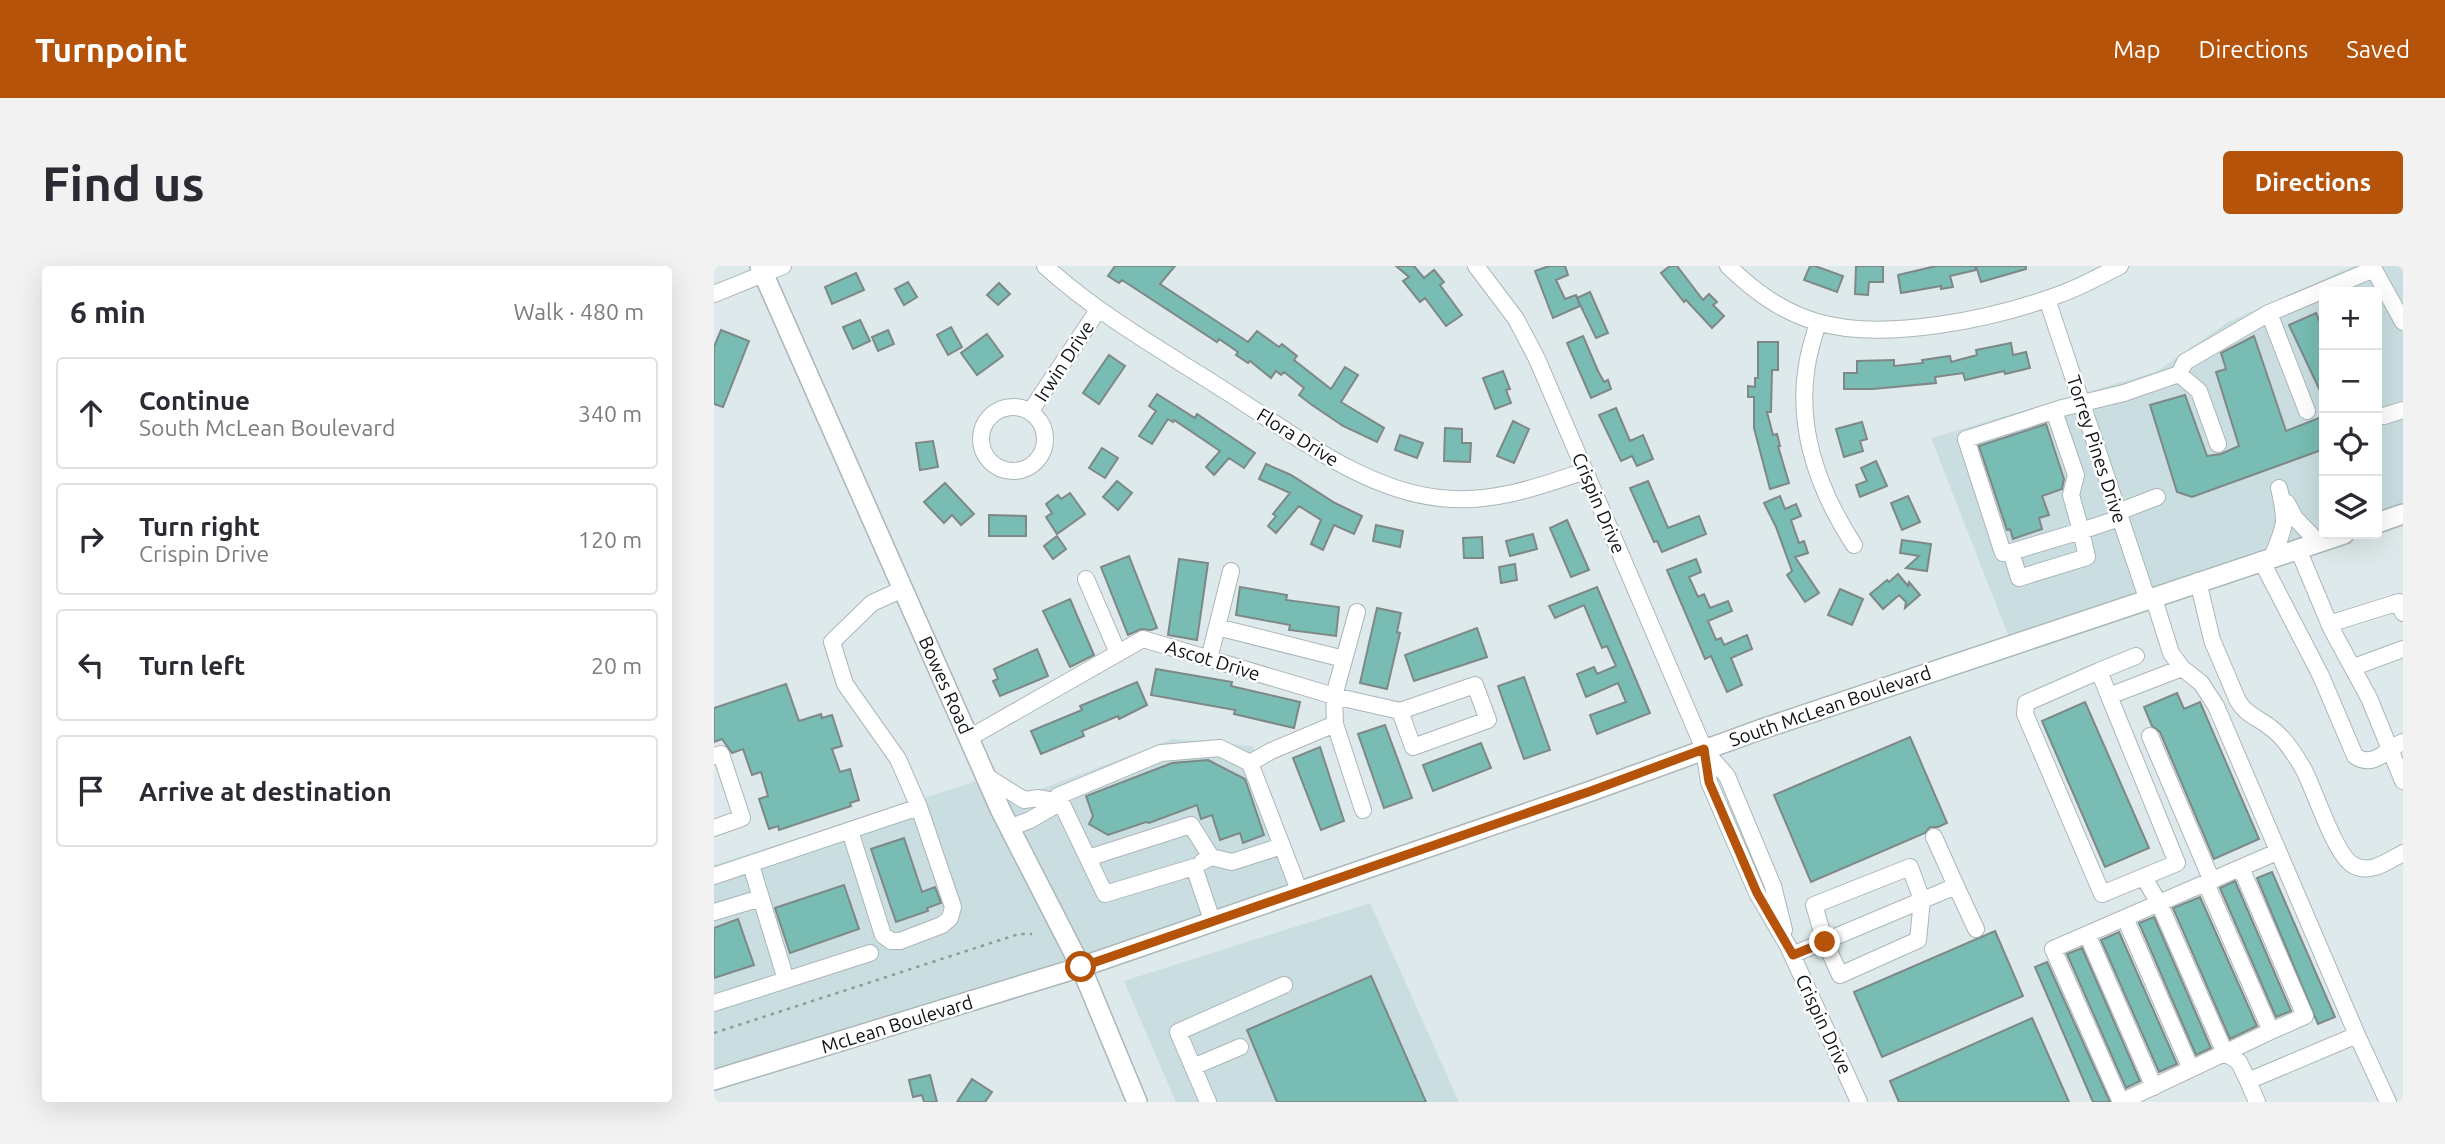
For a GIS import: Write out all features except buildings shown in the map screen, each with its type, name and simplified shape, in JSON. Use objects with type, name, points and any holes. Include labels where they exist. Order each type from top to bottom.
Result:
[{"type":"main road","name":"Bowes Road","points":[[762,271],[1009,828],[1081,967],[1136,1102]]},
{"type":"main road","points":[[2382,521],[2403,514]]},
{"type":"main road","name":"South McLean Boulevard","points":[[1081,967],[1591,791],[1704,749],[2328,539]]},
{"type":"main road","name":"McLean Boulevard","points":[[714,1080],[1081,967]]},
{"type":"street","points":[[714,295],[762,271],[783,266]]},
{"type":"street","name":"Flora Drive","points":[[1045,266],[1098,310],[1342,465],[1387,486],[1440,498],[1479,499],[1520,493],[1586,471]]},
{"type":"street","name":"Crispin Drive","points":[[1476,266],[1516,319],[1537,359],[1704,749],[1709,782],[1757,893],[1791,951],[1859,1102]]},
{"type":"street","points":[[1728,266],[1772,302],[1818,323],[1873,330],[1922,327],[1967,320],[2047,299],[2120,266]]},
{"type":"street","points":[[2157,497],[2081,531],[2003,553],[1966,439],[2054,411],[2124,393],[2179,374],[2185,362],[2269,313],[2373,267],[2402,317]]},
{"type":"street","name":"Torrey Pines Drive","points":[[2047,299],[2119,515],[2171,653],[2182,668],[2201,683],[2216,706],[2384,1101]]},
{"type":"street","name":"Irwin Drive","points":[[1030,412],[1098,310]]},
{"type":"street","points":[[2269,313],[2307,411]]},
{"type":"street","points":[[1818,323],[1807,365],[1805,404],[1808,439],[1822,488],[1854,545]]},
{"type":"street","points":[[2179,374],[2199,390],[2218,444]]},
{"type":"street","name":"Irwin Drive","points":[[1016,407],[1030,412],[1041,423],[1045,438],[1042,453],[1033,464],[1019,471],[1004,470],[986,455],[982,441],[985,426],[994,414],[1008,408],[1016,407]]},
{"type":"street","points":[[2384,416],[2403,410]]},
{"type":"street","points":[[2011,552],[2019,578],[2087,557],[2071,495],[2076,475],[2054,411]]},
{"type":"street","points":[[2319,542],[2295,518],[2280,488],[2286,517],[2284,528],[2267,559],[2302,643],[2321,676],[2355,756],[2361,760],[2374,760],[2395,745]]},
{"type":"street","points":[[2298,549],[2330,626],[2395,745],[2403,781]]},
{"type":"street","points":[[1209,659],[1231,571]]},
{"type":"street","points":[[1086,579],[1118,653]]},
{"type":"street","points":[[2198,581],[2212,640],[2238,701],[2251,716],[2278,734],[2303,768],[2340,852],[2352,864],[2363,868],[2375,867],[2403,853]]},
{"type":"street","points":[[850,831],[883,935],[891,941],[900,941],[942,925],[950,918],[953,907],[919,807],[898,759],[845,684],[832,642],[872,603],[903,589]]},
{"type":"street","points":[[2302,643],[2330,626],[2399,602],[2403,613]]},
{"type":"street","points":[[1357,612],[1334,696],[1335,724],[1363,810]]},
{"type":"street","points":[[1217,627],[1344,659]]},
{"type":"street","name":"Ascot Drive","points":[[969,738],[1143,639],[1334,696],[1400,711]]},
{"type":"street","points":[[2354,667],[2403,649]]},
{"type":"street","points":[[2099,671],[2177,863],[2102,894],[2025,714],[2026,703],[2099,671],[2136,656]]},
{"type":"street","points":[[2109,696],[2182,668]]},
{"type":"street","points":[[1475,685],[1488,719],[1413,747],[1400,711],[1475,685]]},
{"type":"street","points":[[1250,763],[1270,751],[1335,724]]},
{"type":"street","points":[[2150,736],[2271,1031]]},
{"type":"street","points":[[1282,846],[1232,862],[1211,857],[1194,867],[1105,894],[1058,796],[1161,753],[1220,748],[1250,763],[1299,890]]},
{"type":"street","points":[[714,756],[721,754],[742,818],[714,828]]},
{"type":"street","points":[[986,776],[1024,800],[1039,798],[1060,802]]},
{"type":"street","points":[[1009,828],[1030,820],[1060,802]]},
{"type":"street","points":[[714,876],[919,807]]},
{"type":"street","points":[[1088,858],[1191,825],[1211,857]]},
{"type":"street","points":[[1934,837],[1976,929]]},
{"type":"street","points":[[2241,868],[2305,1017],[2121,1102],[2046,952],[2277,852]]},
{"type":"street","points":[[751,864],[786,980]]},
{"type":"street","points":[[1194,867],[1212,920]]},
{"type":"street","points":[[1910,867],[1922,900],[1918,940],[1840,975],[1825,942],[1814,905],[1910,867]]},
{"type":"street","points":[[2144,878],[2159,903],[2225,1053],[2239,1062],[2257,1102]]},
{"type":"street","points":[[1791,951],[1825,942],[1956,886]]},
{"type":"street","points":[[714,912],[761,898]]},
{"type":"street","points":[[2124,918],[2191,1069]]},
{"type":"street","points":[[2087,934],[2154,1087]]},
{"type":"street","points":[[714,1003],[870,953]]},
{"type":"street","points":[[1208,1102],[1178,1032],[1283,985]]},
{"type":"street","points":[[2248,1081],[2357,1035]]},
{"type":"street","points":[[1193,1067],[1240,1047]]},
{"type":"path","points":[[714,1033],[1019,934],[1032,934]]},
{"type":"shaded area","points":[[2354,266],[2403,266],[2403,513],[2382,519],[2382,287],[2319,287],[2319,536],[2010,640],[1931,438],[2156,372],[2228,322]]},
{"type":"shaded area","points":[[1173,739],[1253,746],[1304,885],[1078,962],[1002,804]]},
{"type":"shaded area","points":[[983,779],[1070,965],[714,1077],[714,865]]},
{"type":"shaded area","points":[[1370,903],[1459,1102],[1176,1102],[1124,981]]},
{"type":"route","points":[[1081,967],[1591,791],[1704,749],[1709,782],[1757,893],[1793,955],[1825,942]]}]
